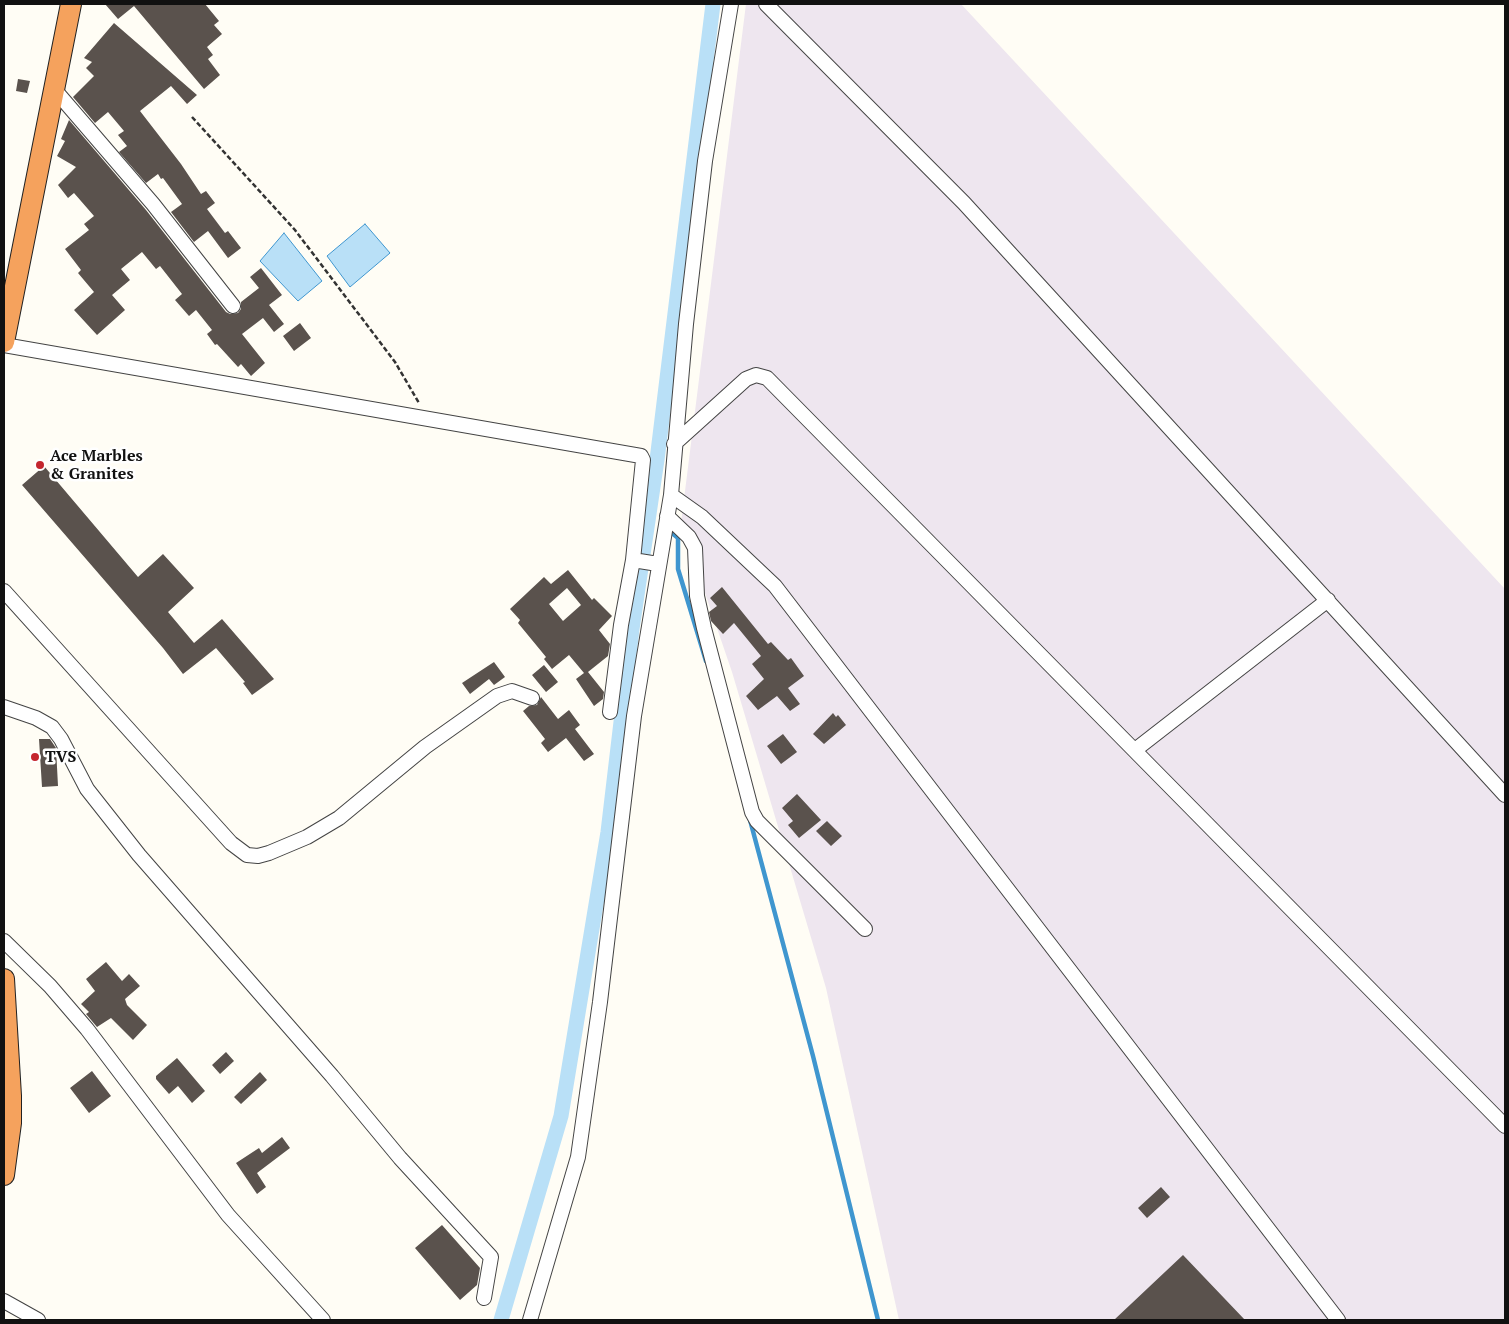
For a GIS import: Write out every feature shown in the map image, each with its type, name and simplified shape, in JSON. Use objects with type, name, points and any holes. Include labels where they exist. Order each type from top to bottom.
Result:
[{"type":"highway","points":[[4,344],[71,4]]},
{"type":"highway","points":[[4,979],[11,1096],[11,1123],[4,1175]]},
{"type":"street","points":[[530,1320],[578,1157],[600,1002],[632,725],[671,495],[674,444],[705,161],[731,4]]},
{"type":"street","points":[[766,4],[964,203],[1505,795]]},
{"type":"street","points":[[54,89],[153,204],[233,306]]},
{"type":"street","points":[[4,344],[641,456],[643,460],[633,560],[621,625],[610,712]]},
{"type":"street","points":[[674,444],[746,379],[756,375],[767,378],[1505,1126]]},
{"type":"street","points":[[671,495],[702,517],[775,586],[1338,1320]]},
{"type":"street","points":[[667,516],[689,537],[695,548],[697,596],[704,628],[752,812],[756,821],[866,928]]},
{"type":"street","points":[[633,560],[658,564]]},
{"type":"street","points":[[4,592],[230,843],[247,854],[258,856],[269,853],[307,837],[339,818],[426,747],[497,696],[512,691],[532,698]]},
{"type":"street","points":[[1135,750],[1328,600]]},
{"type":"street","points":[[4,707],[36,718],[52,727],[61,738],[87,789],[139,856],[332,1076],[400,1158],[491,1257],[484,1298]]},
{"type":"street","points":[[4,942],[50,986],[87,1029],[228,1215],[323,1320]]},
{"type":"street","points":[[4,1301],[38,1320]]},
{"type":"path","points":[[192,117],[296,230],[395,362],[429,420]]},
{"type":"shaded area","points":[[746,4],[961,4],[1505,589],[1505,1320],[899,1320],[826,988],[732,672],[681,523]]},
{"type":"water","points":[[365,224],[390,253],[350,287],[327,256]]},
{"type":"water","points":[[284,233],[322,281],[298,301],[260,261]]},
{"type":"building","points":[[105,4],[205,4],[219,21],[214,25],[222,34],[207,47],[213,55],[208,59],[220,75],[204,89],[134,6],[118,19]]},
{"type":"building","points":[[114,23],[197,95],[187,104],[171,86],[140,111],[181,164],[201,194],[206,191],[215,203],[207,209],[225,233],[228,231],[241,248],[228,258],[208,231],[194,242],[171,212],[182,204],[163,178],[161,179],[158,174],[146,183],[119,152],[127,146],[118,135],[124,131],[108,112],[95,123],[73,97],[94,76],[86,68],[92,62],[84,58]]},
{"type":"building","points":[[18,79],[30,81],[27,93],[16,91]]},
{"type":"building","points":[[69,120],[146,210],[226,312],[230,314],[238,313],[241,309],[241,302],[259,288],[250,277],[261,268],[282,295],[269,305],[284,324],[274,332],[263,318],[242,334],[265,363],[251,376],[241,364],[238,367],[217,344],[215,345],[207,334],[212,330],[196,310],[189,316],[175,300],[182,294],[160,266],[156,269],[142,252],[121,269],[130,280],[112,295],[125,310],[97,335],[74,310],[94,292],[78,273],[81,270],[65,249],[89,230],[84,224],[94,216],[74,193],[68,198],[58,185],[76,167],[57,156],[65,141],[61,139]]},
{"type":"building","points":[[300,323],[311,338],[294,351],[283,336]]},
{"type":"building","points":[[44,466],[138,577],[163,554],[194,588],[168,612],[194,643],[222,619],[274,679],[252,695],[243,683],[245,682],[216,648],[183,674],[163,648],[22,485]]},
{"type":"building","points":[[568,570],[592,600],[594,598],[612,616],[599,630],[610,644],[608,656],[588,672],[604,692],[603,699],[594,706],[576,679],[584,673],[569,655],[552,669],[544,659],[546,657],[518,623],[520,620],[510,609],[544,577],[551,584]],"holes":[[[567,588],[581,605],[563,621],[549,604]]]},
{"type":"building","points":[[722,587],[768,644],[771,642],[788,660],[791,658],[804,676],[788,688],[800,704],[790,711],[777,696],[758,710],[746,696],[764,679],[752,664],[761,656],[734,623],[723,634],[711,621],[709,612],[717,606],[710,598]]},
{"type":"building","points":[[494,662],[505,677],[494,685],[489,679],[470,694],[462,683]]},
{"type":"building","points":[[544,665],[558,682],[546,692],[532,675]]},
{"type":"building","points":[[541,697],[558,719],[569,710],[580,725],[575,729],[594,754],[584,761],[566,738],[548,752],[541,743],[545,739],[523,711],[529,706],[537,705]]},
{"type":"building","points":[[833,713],[836,717],[838,715],[846,725],[824,744],[813,734]]},
{"type":"building","points":[[783,734],[797,752],[781,764],[767,746]]},
{"type":"building","points":[[39,739],[50,739],[56,748],[58,786],[42,787]]},
{"type":"building","points":[[797,794],[821,820],[799,838],[788,825],[793,821],[782,808]]},
{"type":"building","points":[[827,821],[842,836],[831,846],[816,831]]},
{"type":"building","points":[[106,962],[122,981],[129,974],[140,986],[125,999],[127,1005],[147,1025],[133,1040],[111,1018],[97,1027],[86,1014],[89,1012],[81,1004],[95,991],[86,979]]},
{"type":"building","points":[[226,1052],[234,1061],[220,1074],[212,1065]]},
{"type":"building","points":[[177,1058],[205,1091],[192,1103],[178,1086],[169,1094],[156,1079],[156,1076]]},
{"type":"building","points":[[92,1071],[111,1096],[89,1113],[70,1088]]},
{"type":"building","points":[[260,1072],[267,1080],[241,1104],[234,1097]]},
{"type":"building","points":[[282,1137],[290,1148],[257,1173],[266,1187],[257,1194],[236,1163],[259,1148],[262,1153]]},
{"type":"building","points":[[1161,1187],[1170,1197],[1147,1218],[1138,1208]]},
{"type":"building","points":[[442,1225],[480,1268],[477,1285],[460,1300],[415,1248]]},
{"type":"building","points":[[1183,1255],[1245,1320],[1114,1320]]},
{"type":"waterway","points":[[501,1320],[561,1116],[608,832],[632,629],[657,460],[713,4]]},
{"type":"waterway","points":[[672,533],[678,538],[678,569],[706,661]]},
{"type":"waterway","points":[[750,820],[813,1056],[878,1320]]},
{"type":"place","name":"Ace Marbles & Granites","points":[[40,465]]},
{"type":"place","name":"TVS","points":[[35,757]]}]
